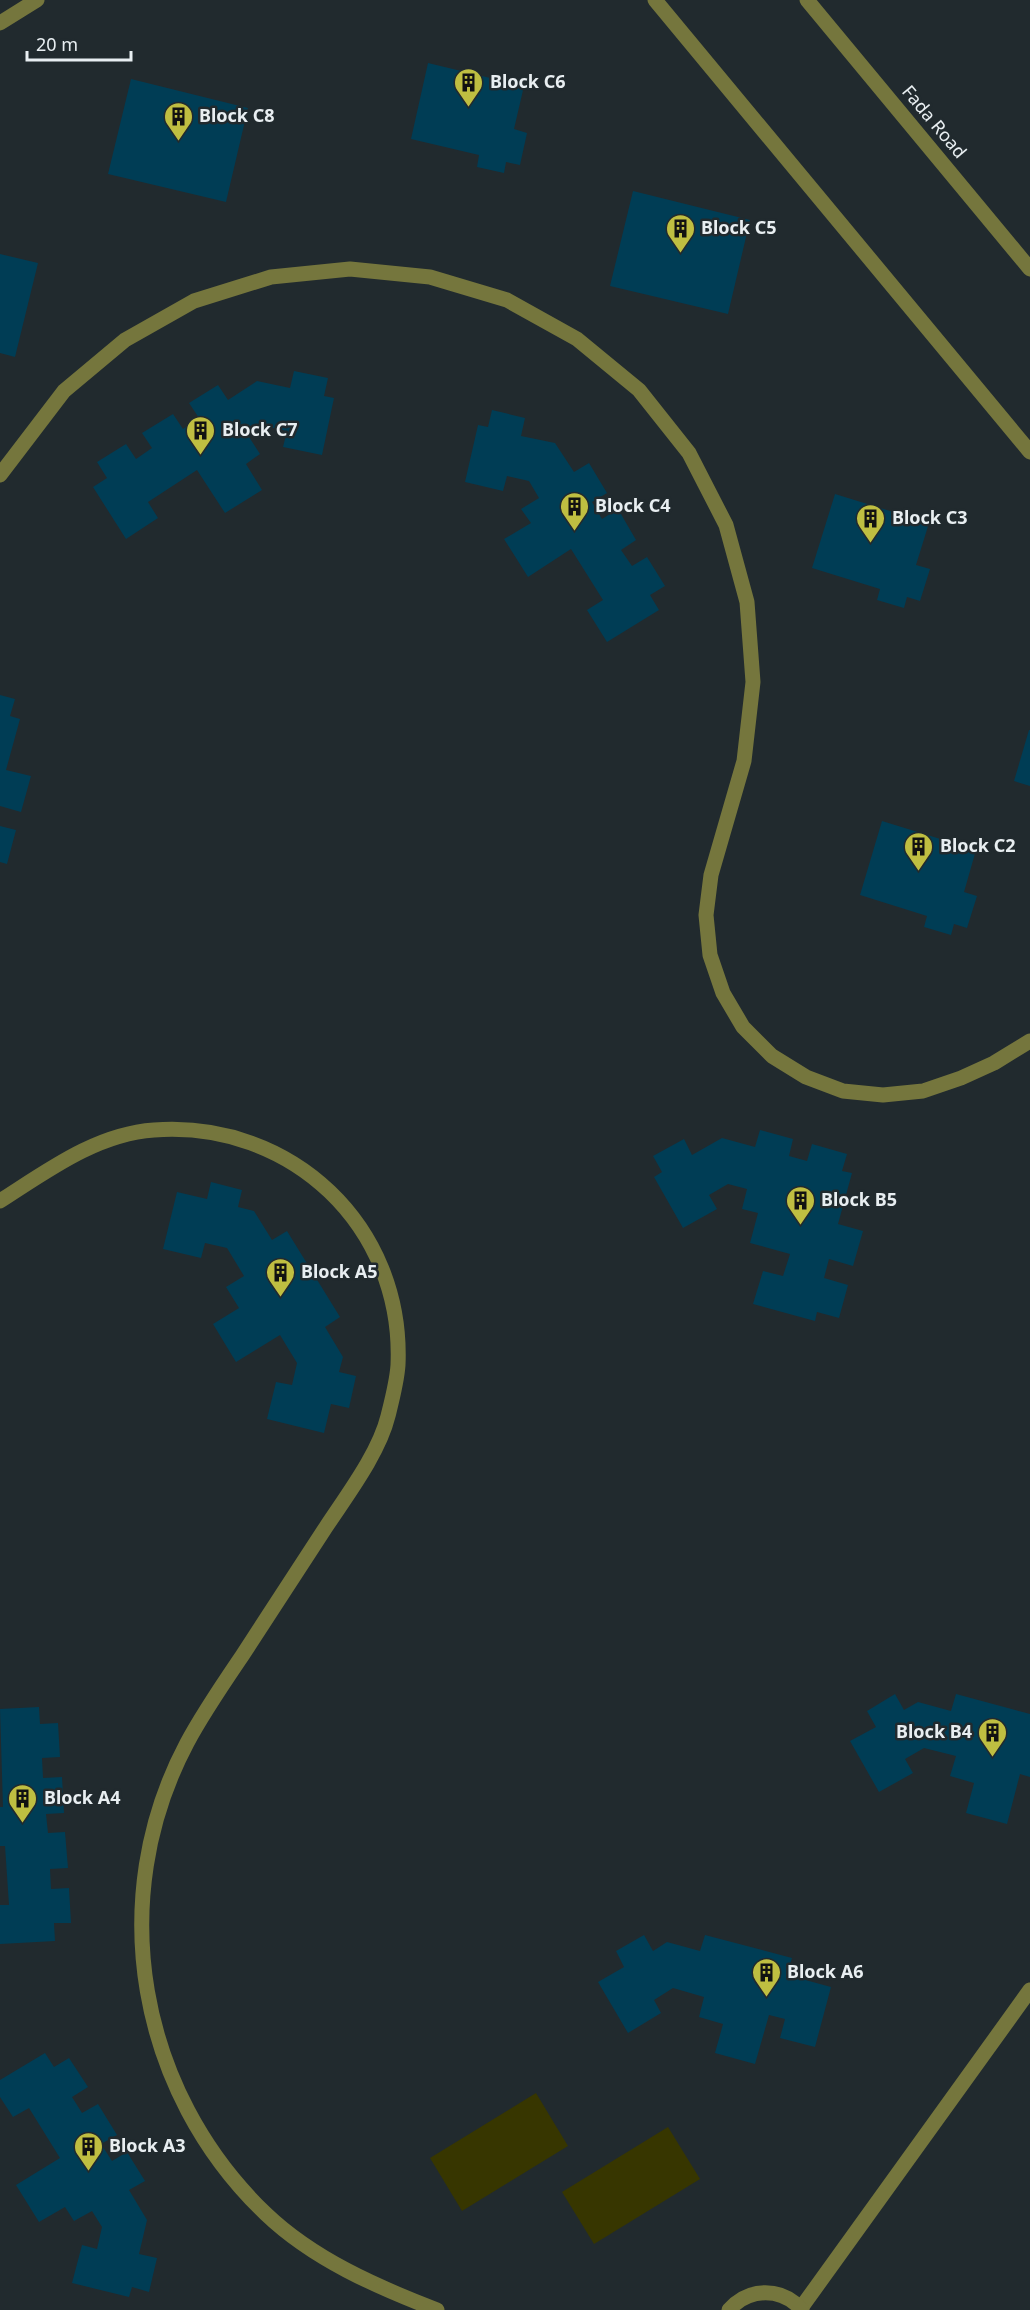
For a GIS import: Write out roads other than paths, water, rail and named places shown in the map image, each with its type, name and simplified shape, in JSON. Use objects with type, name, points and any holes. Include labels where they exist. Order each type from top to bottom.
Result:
[{"type":"street","points":[[0,23],[37,0]]},
{"type":"street","points":[[655,0],[1030,452]]},
{"type":"street","name":"Fada Road","points":[[807,0],[1030,269]]},
{"type":"street","points":[[0,475],[64,391],[124,340],[195,301],[271,277],[350,269],[430,277],[507,300],[577,339],[639,390],[689,453],[726,525],[747,602],[753,682],[744,761],[711,875],[706,915],[710,955],[723,993],[744,1027],[772,1056],[806,1077],[843,1091],[883,1095],[923,1092],[994,1063],[1030,1041]]},
{"type":"street","points":[[0,1201],[48,1170],[97,1143],[151,1130],[206,1130],[260,1145],[309,1172],[349,1210],[378,1258],[395,1311],[398,1367],[387,1422],[363,1471],[186,1744],[167,1786],[153,1831],[144,1877],[141,1924],[144,1971],[152,2017],[165,2062],[196,2126],[237,2184],[269,2217],[308,2246],[392,2293],[437,2310]]},
{"type":"street","points":[[729,2310],[743,2298],[758,2293],[774,2292],[789,2298],[802,2309],[1030,1990]]},
{"type":"place","name":"Block C6","points":[[469,108]]},
{"type":"place","name":"Block C8","points":[[178,142]]},
{"type":"place","name":"Block C5","points":[[680,254]]},
{"type":"place","name":"Block C7","points":[[201,456]]},
{"type":"place","name":"Block C4","points":[[574,532]]},
{"type":"place","name":"Block C3","points":[[871,544]]},
{"type":"place","name":"Block C2","points":[[919,872]]},
{"type":"place","name":"Block B5","points":[[800,1226]]},
{"type":"place","name":"Block A5","points":[[280,1298]]},
{"type":"place","name":"Block B4","points":[[993,1758]]},
{"type":"place","name":"Block A4","points":[[23,1824]]},
{"type":"place","name":"Block A6","points":[[766,1998]]},
{"type":"place","name":"Block A3","points":[[88,2172]]}]
